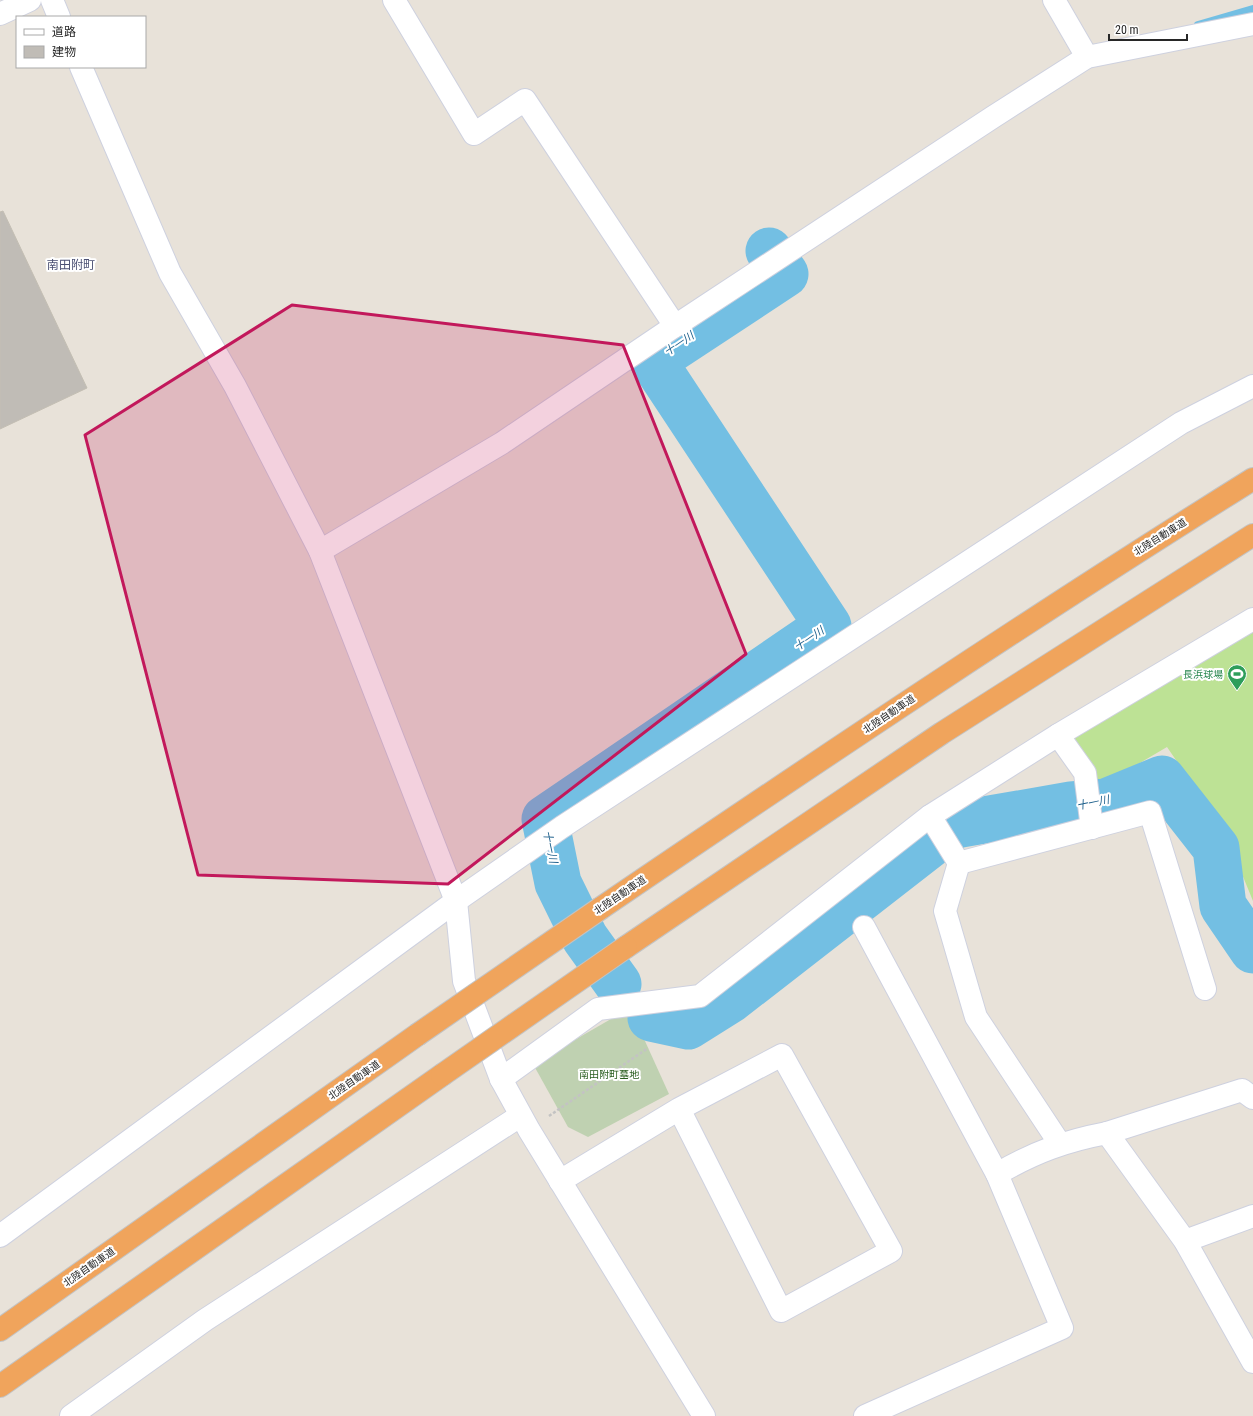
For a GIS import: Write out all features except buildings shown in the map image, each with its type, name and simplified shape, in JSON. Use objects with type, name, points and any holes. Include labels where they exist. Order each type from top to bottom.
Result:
[{"type":"highway","name":"北陸自動車道","points":[[0,1330],[601,908],[915,696],[1134,553],[1253,479]]},
{"type":"highway","points":[[0,1386],[626,947],[942,733],[1253,535]]},
{"type":"street","points":[[0,14],[30,0]]},
{"type":"street","points":[[52,0],[59,16]]},
{"type":"street","points":[[394,0],[474,134],[525,100],[675,326]]},
{"type":"street","points":[[1054,0],[1087,57]]},
{"type":"street","points":[[320,551],[502,443],[675,326],[986,121],[1087,57],[1253,24]]},
{"type":"street","points":[[81,68],[170,273],[235,386],[320,551],[456,901],[464,981],[501,1078],[525,1123],[704,1416]]},
{"type":"street","points":[[0,1236],[456,901],[568,822],[1181,423],[1253,386]]},
{"type":"street","points":[[501,1078],[598,1009],[700,996],[933,819],[1058,735],[1253,619]]},
{"type":"street","points":[[1058,735],[1085,774],[1092,828]]},
{"type":"street","points":[[955,856],[1092,828],[1150,812],[1206,989]]},
{"type":"street","points":[[933,819],[955,856],[945,911],[976,1017],[1060,1144]]},
{"type":"street","points":[[864,926],[997,1174],[1062,1328],[865,1416]]},
{"type":"street","points":[[560,1181],[679,1109],[782,1055],[891,1251],[781,1311],[679,1109]]},
{"type":"street","points":[[997,1174],[1024,1159],[1060,1144],[1108,1132],[1242,1090],[1253,1098]]},
{"type":"street","points":[[71,1416],[205,1320],[525,1123]]},
{"type":"street","points":[[1108,1132],[1184,1241],[1251,1355]]},
{"type":"street","points":[[1184,1241],[1253,1216]]},
{"type":"path","points":[[525,1123],[648,1048]]},
{"type":"highlighted area","points":[[292,305],[623,345],[746,654],[448,884],[198,875],[85,435]]},
{"type":"green space","points":[[1253,617],[1253,901],[1224,830],[1167,747],[1099,787],[1062,735]]},
{"type":"green space","name":"南田附町墓地","points":[[630,1008],[669,1094],[588,1137],[568,1127],[533,1064]]},
{"type":"waterway","points":[[1198,25],[1253,9]]},
{"type":"waterway","name":"十一川","points":[[618,984],[585,938],[558,883],[545,819],[828,626],[653,361],[785,274],[769,251]]},
{"type":"waterway","name":"十一川","points":[[651,1018],[688,1026],[731,999],[955,825],[1071,805],[1106,802],[1162,779],[1216,848],[1223,906],[1253,950]]},
{"type":"place","name":"長浜球場","points":[[1237,691]]},
{"type":"district","name":"南田附町","points":[[71,265]]}]
